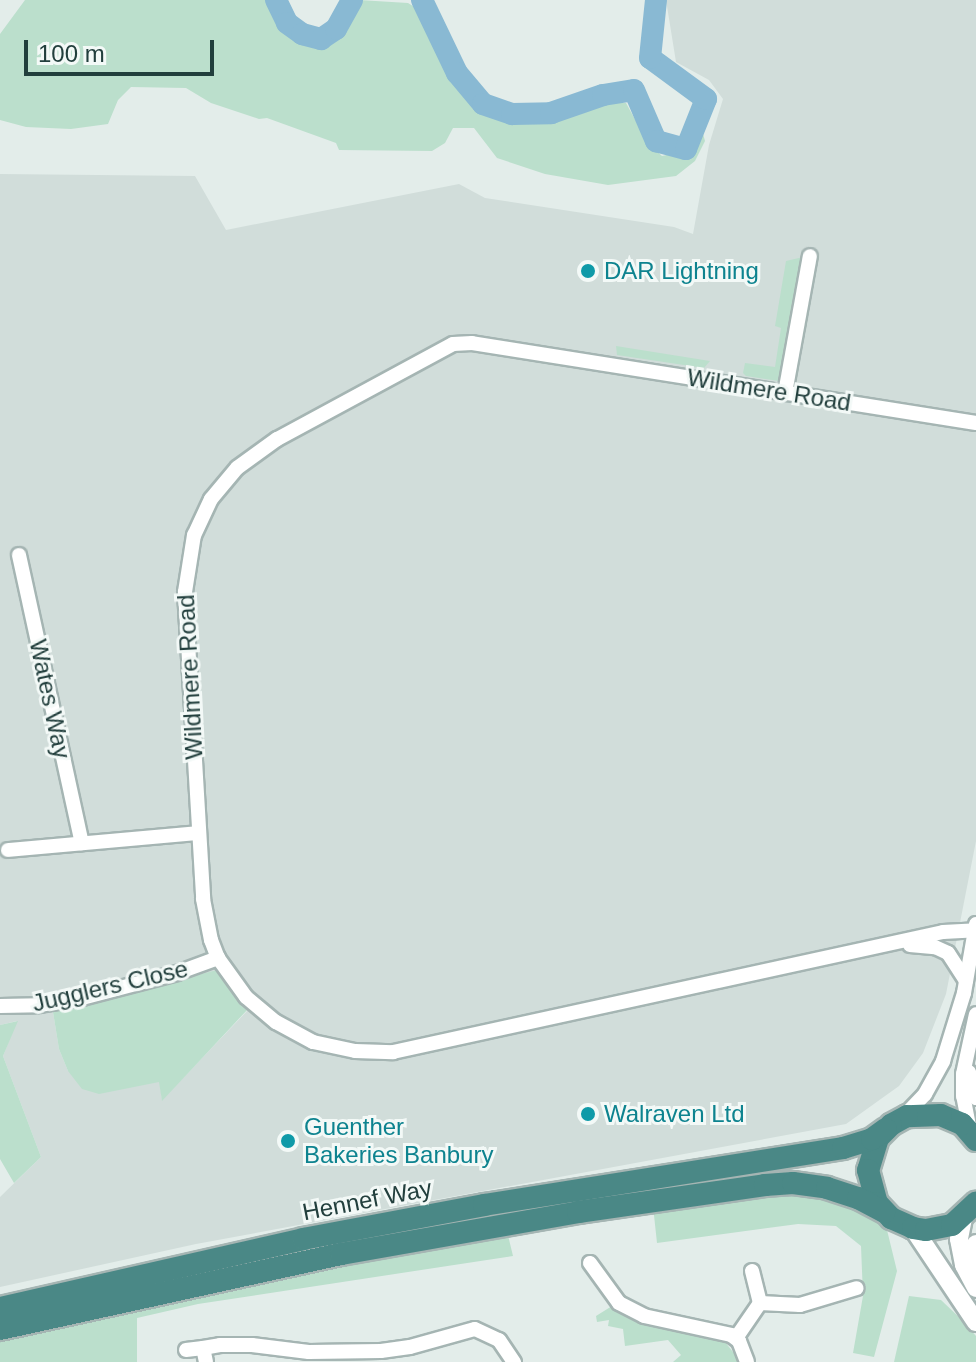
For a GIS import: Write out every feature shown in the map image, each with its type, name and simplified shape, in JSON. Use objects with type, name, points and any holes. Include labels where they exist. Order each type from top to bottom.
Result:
[{"type":"highway","name":"Hennef Way","points":[[0,1308],[348,1230],[843,1148],[863,1143],[891,1125],[930,1113],[952,1118],[974,1136]]},
{"type":"highway","points":[[884,1212],[872,1192],[868,1170],[873,1148],[891,1125]]},
{"type":"highway","name":"Hennef Way","points":[[0,1329],[341,1254],[578,1212],[765,1185],[793,1183],[827,1188],[858,1198],[913,1228]]},
{"type":"highway","points":[[913,1228],[939,1229],[970,1210]]},
{"type":"street","points":[[785,393],[810,256]]},
{"type":"street","name":"Wildmere Road","points":[[891,1125],[917,1103],[938,1073],[966,981],[976,928],[943,932],[409,1049],[375,1052],[323,1045],[276,1022],[246,997],[218,958],[204,909],[185,592],[189,552],[211,499],[237,468],[254,455],[438,350],[463,343],[976,423]]},
{"type":"street","name":"Wates Way","points":[[19,555],[82,843]]},
{"type":"street","points":[[8,850],[198,833]]},
{"type":"street","name":"Wildmere Road","points":[[889,946],[935,947],[958,963],[966,981]]},
{"type":"street","name":"Jugglers Close","points":[[0,1006],[39,1005],[82,998],[218,958]]},
{"type":"street","points":[[974,1136],[963,1096],[966,1052],[976,1014]]},
{"type":"street","points":[[966,1052],[976,1098]]},
{"type":"street","points":[[970,1210],[959,1239],[964,1265],[976,1288]]},
{"type":"street","points":[[913,1228],[976,1322]]},
{"type":"street","points":[[976,1244],[976,1277]]},
{"type":"street","points":[[590,1263],[613,1298],[634,1312],[736,1338]]},
{"type":"street","points":[[736,1338],[760,1303],[752,1271]]},
{"type":"street","points":[[760,1303],[800,1305],[857,1288]]},
{"type":"street","points":[[186,1350],[204,1355],[242,1344],[332,1357],[394,1350],[475,1329],[499,1340],[514,1362]]},
{"type":"street","points":[[736,1338],[747,1362]]},
{"type":"shaded area","points":[[666,0],[976,0],[976,841],[946,994],[923,1053],[899,1086],[846,1124],[196,1244],[0,1287],[0,1197],[41,1157],[3,1056],[17,1021],[0,1025],[0,174],[195,176],[226,230],[459,184],[485,198],[674,227],[693,234],[709,145],[723,99],[709,80],[676,62]],"holes":[[[248,1010],[162,1100],[160,1082],[68,1071],[59,1049],[53,1012]]]},
{"type":"green space","points":[[25,0],[271,0],[279,19],[298,36],[314,43],[325,41],[344,24],[359,0],[408,3],[424,13],[432,43],[452,81],[482,106],[520,121],[577,113],[607,103],[626,103],[648,143],[662,156],[690,150],[702,130],[705,141],[695,161],[676,176],[608,185],[545,174],[497,158],[474,128],[453,128],[445,143],[432,151],[339,150],[336,143],[267,118],[259,119],[211,103],[186,88],[131,87],[118,100],[108,124],[71,129],[26,127],[0,120],[0,34]]},
{"type":"green space","points":[[803,257],[783,378],[779,381],[746,376],[743,373],[745,363],[775,367],[781,328],[775,326],[786,261]]},
{"type":"green space","points":[[616,346],[710,361],[704,368],[617,355]]},
{"type":"green space","points":[[217,970],[248,1009],[162,1101],[159,1082],[99,1094],[82,1089],[68,1071],[59,1049],[53,1012]]},
{"type":"green space","points":[[18,1021],[3,1056],[41,1157],[14,1183],[0,1159],[0,1025]]},
{"type":"green space","points":[[817,1193],[855,1206],[887,1230],[897,1271],[874,1357],[853,1353],[863,1296],[861,1246],[836,1226],[798,1224],[657,1243],[653,1206],[751,1195]]},
{"type":"green space","points":[[507,1231],[513,1256],[198,1304],[137,1318],[137,1362],[0,1362],[0,1341],[202,1292]]},
{"type":"green space","points":[[909,1296],[941,1300],[962,1320],[976,1336],[976,1362],[894,1362]]},
{"type":"green space","points":[[612,1306],[634,1319],[725,1342],[741,1362],[673,1362],[681,1355],[668,1340],[625,1346],[623,1329],[608,1326],[609,1320],[597,1322],[596,1316]]},
{"type":"waterway","points":[[276,0],[287,23],[302,34],[321,39],[336,29],[352,0]]},
{"type":"waterway","points":[[422,0],[457,73],[483,104],[512,114],[551,113],[603,95],[634,90],[656,141],[686,149],[706,99],[650,58],[656,0]]},
{"type":"place","name":"DAR Lightning","points":[[588,271]]},
{"type":"place","name":"Walraven Ltd","points":[[588,1114]]},
{"type":"place","name":"Guenther Bakeries Banbury","points":[[288,1141]]}]
